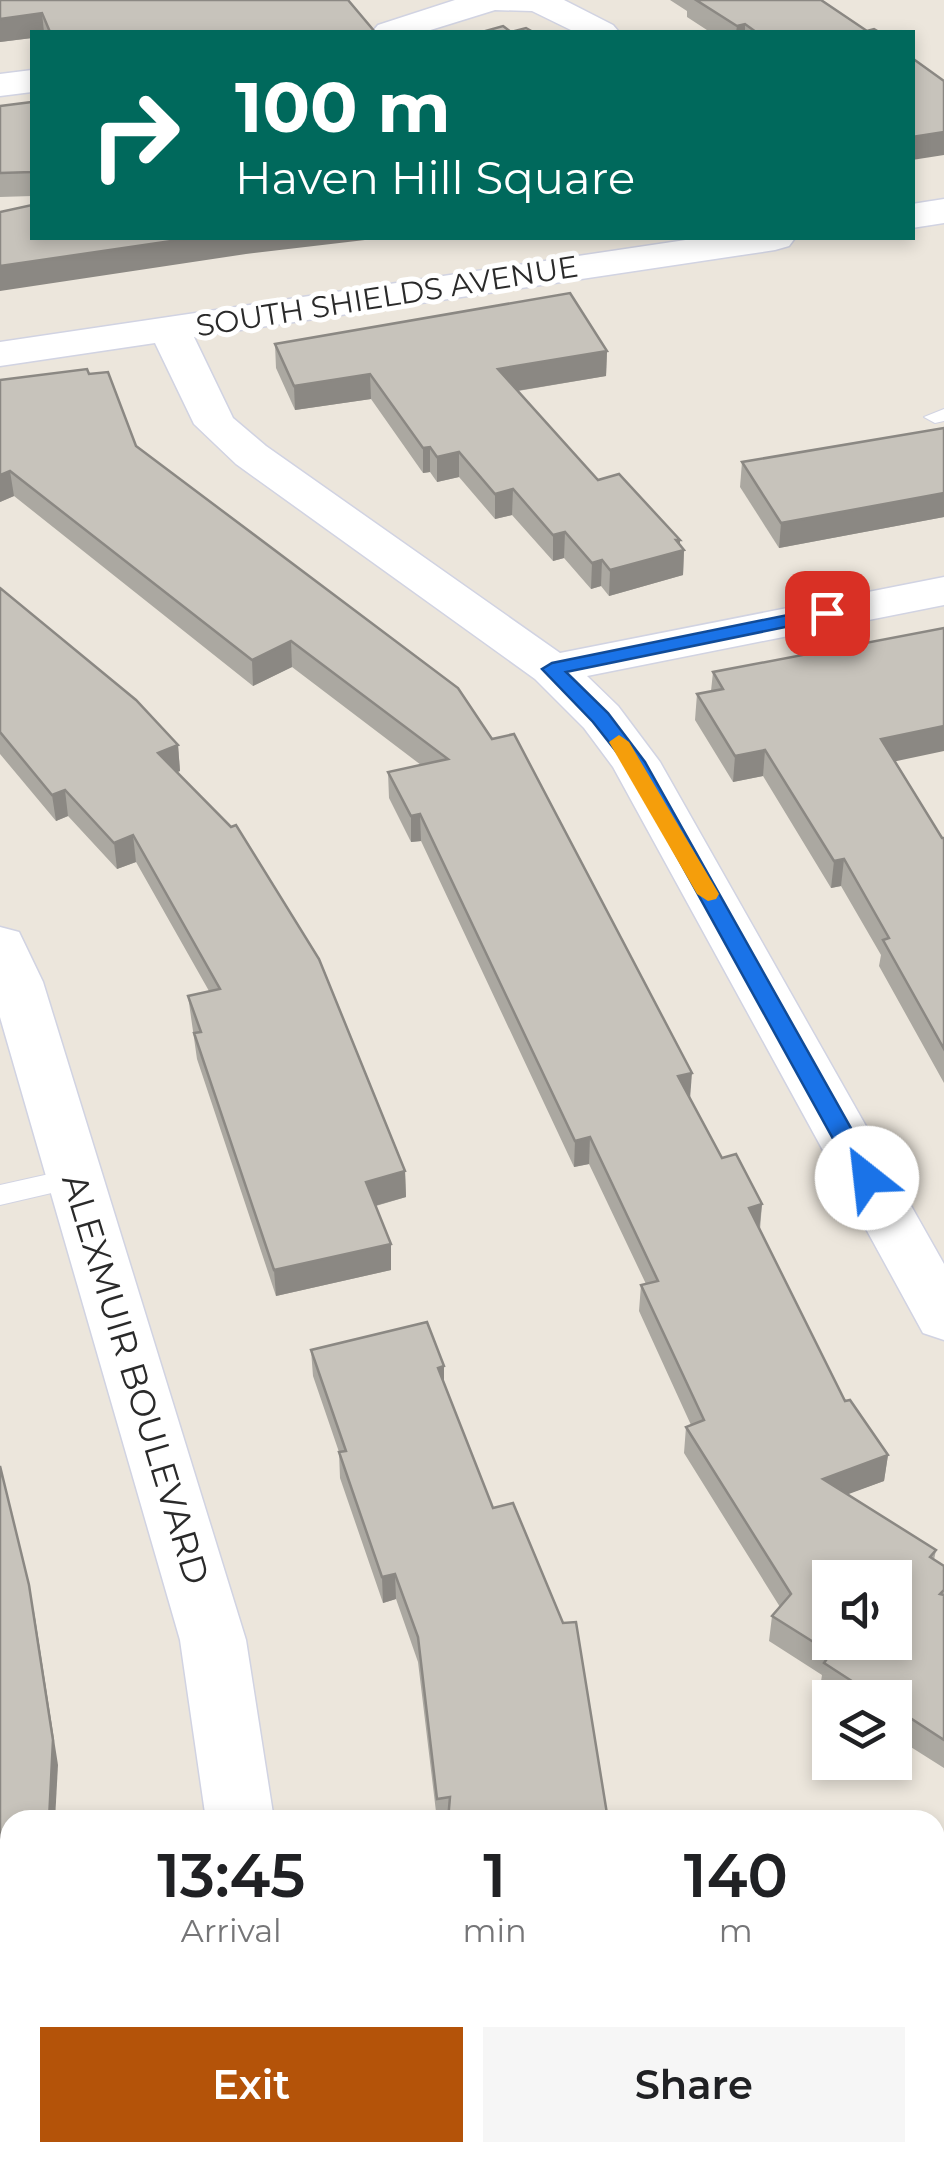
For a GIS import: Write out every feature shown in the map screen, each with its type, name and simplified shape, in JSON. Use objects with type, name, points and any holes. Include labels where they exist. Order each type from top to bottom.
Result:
[{"type":"street","points":[[396,30],[490,0]]},
{"type":"street","points":[[498,0],[538,1],[597,30]]},
{"type":"street","points":[[0,85],[30,81]]},
{"type":"street","points":[[915,216],[944,211]]},
{"type":"street","name":"SOUTH SHIELDS AVENUE","points":[[0,354],[762,240]]},
{"type":"street","points":[[169,328],[197,394],[227,434],[414,574],[552,669],[600,717],[634,762],[944,1317]]},
{"type":"street","points":[[552,669],[944,590]]},
{"type":"street","name":"ALEXMUIR BOULEVARD","points":[[0,945],[16,982],[213,1640],[238,1810]]},
{"type":"lane","points":[[0,1195],[76,1178]]},
{"type":"building","points":[[0,0],[348,0],[373,30],[49,30],[42,13],[0,19]]},
{"type":"building","points":[[696,0],[821,0],[866,30],[753,30],[745,24],[737,26]]},
{"type":"building","points":[[915,60],[944,81],[944,132],[915,137]]},
{"type":"building","points":[[30,102],[30,172],[0,173],[0,106]]},
{"type":"building","points":[[30,205],[30,240],[178,240],[0,266],[0,212]]},
{"type":"building","points":[[570,293],[607,351],[498,369],[598,480],[619,474],[680,540],[676,540],[684,550],[610,570],[602,560],[592,563],[565,532],[553,535],[513,489],[495,494],[459,452],[437,457],[430,447],[423,448],[370,374],[294,386],[275,344]]},
{"type":"building","points":[[87,369],[89,374],[108,372],[136,446],[458,688],[492,739],[514,734],[692,1073],[678,1076],[722,1158],[736,1154],[762,1204],[749,1208],[845,1401],[850,1400],[888,1455],[823,1479],[936,1550],[930,1557],[944,1566],[944,1590],[940,1594],[944,1595],[944,1740],[912,1719],[912,1680],[850,1680],[824,1663],[912,1660],[912,1560],[812,1560],[812,1641],[772,1616],[791,1594],[686,1427],[704,1420],[641,1285],[658,1281],[590,1137],[575,1141],[420,814],[411,816],[388,772],[448,759],[291,641],[252,660],[10,471],[0,475],[0,380]]},
{"type":"building","points":[[944,428],[944,493],[781,523],[742,462]]},
{"type":"building","points":[[0,588],[136,700],[178,745],[158,753],[231,827],[236,825],[319,959],[405,1171],[366,1182],[391,1244],[274,1270],[194,1033],[201,1032],[188,996],[220,989],[133,835],[114,843],[65,790],[52,795],[0,732]]},
{"type":"building","points":[[944,628],[944,726],[881,739],[944,838],[944,1049],[883,940],[889,938],[844,859],[834,861],[765,750],[735,756],[697,694],[723,689],[713,672]]},
{"type":"building","points":[[427,1322],[444,1366],[438,1368],[493,1508],[513,1503],[563,1623],[576,1622],[606,1810],[449,1810],[450,1797],[437,1799],[418,1637],[395,1574],[382,1577],[339,1452],[346,1451],[311,1350]]},
{"type":"building","points":[[0,1466],[29,1585],[53,1740],[50,1810],[0,1810]]},
{"type":"slow traffic","points":[[619,742],[708,894]]},
{"type":"route","points":[[827,613],[552,669],[600,717],[634,762],[867,1178]]}]
